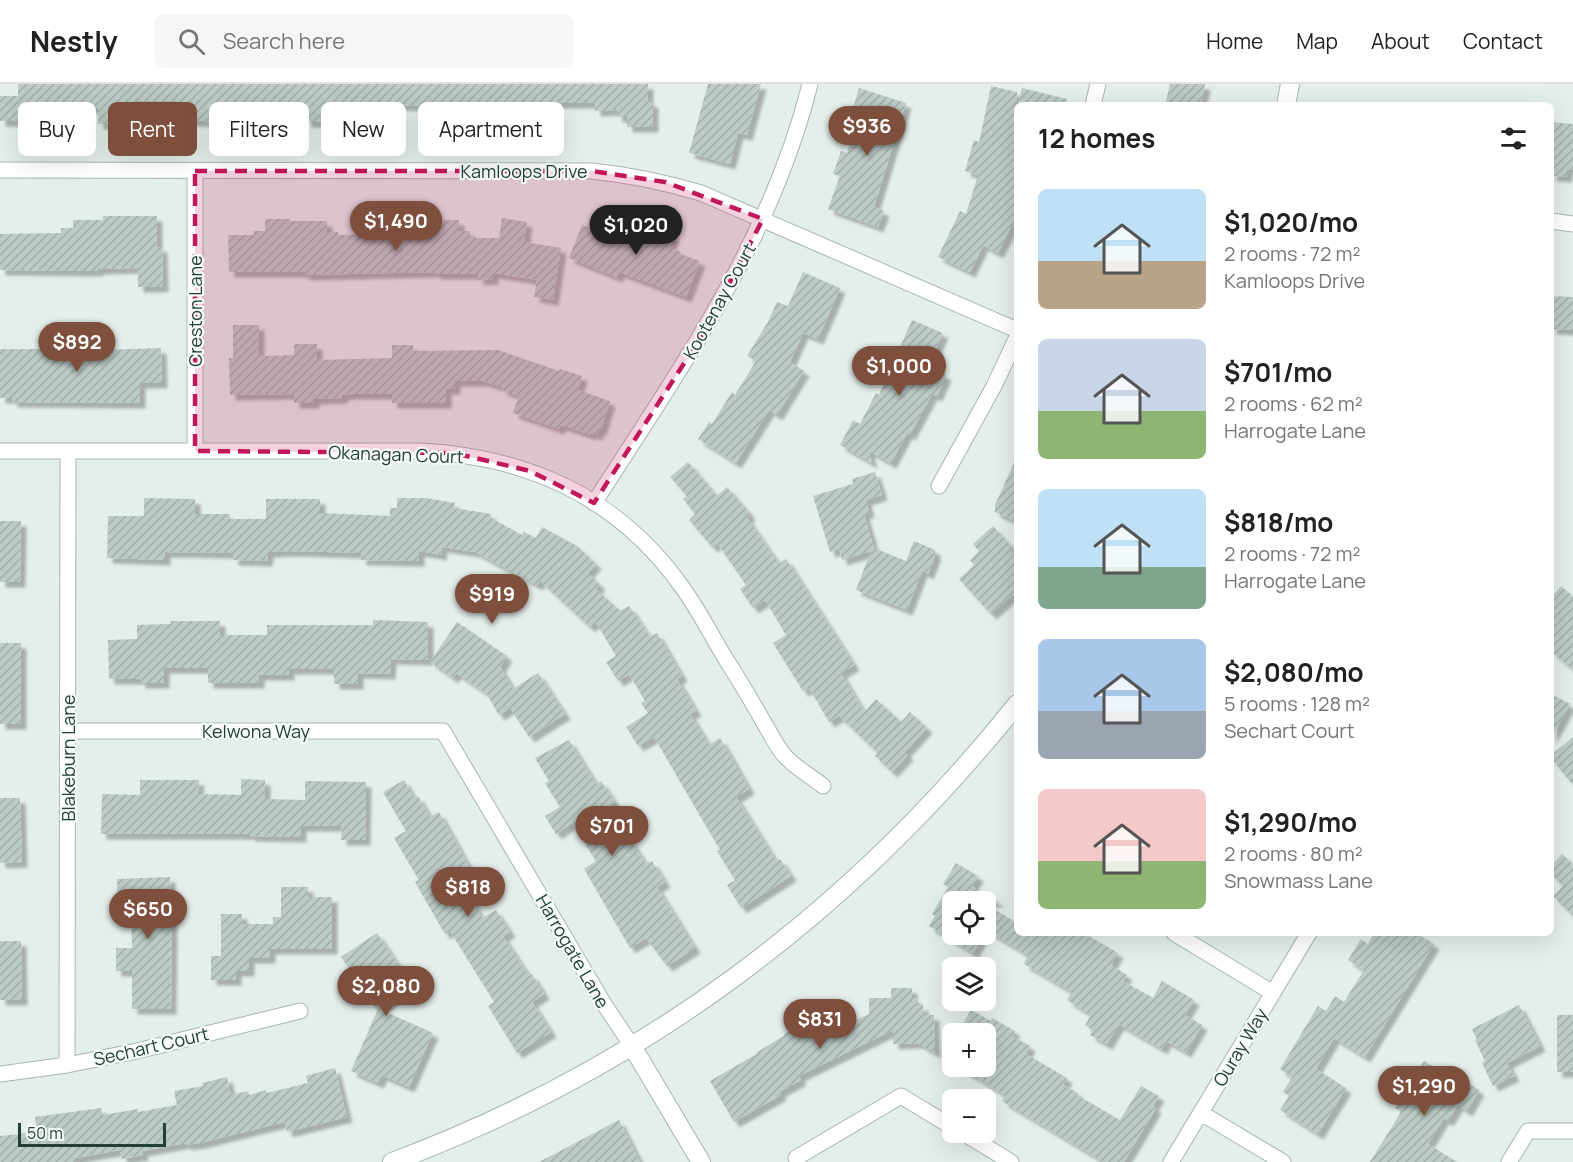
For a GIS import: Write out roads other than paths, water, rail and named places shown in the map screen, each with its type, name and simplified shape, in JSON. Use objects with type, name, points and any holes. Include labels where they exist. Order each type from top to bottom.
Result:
[{"type":"street","name":"Kootenay Court","points":[[594,503],[701,338],[733,281],[763,219],[787,159],[810,84]]},
{"type":"street","points":[[1094,102],[1098,84]]},
{"type":"street","points":[[1287,102],[1290,84]]},
{"type":"street","name":"Kamloops Drive","points":[[0,170],[592,171],[629,175],[665,182],[700,193],[1014,329]]},
{"type":"street","name":"Creston Lane","points":[[195,171],[195,451]]},
{"type":"street","points":[[1554,221],[1573,224]]},
{"type":"street","points":[[939,486],[994,386],[1014,343]]},
{"type":"street","name":"Okanagan Court","points":[[0,451],[421,451],[454,453],[498,461],[530,471],[566,486],[594,503],[626,526],[654,553],[683,588],[784,756],[824,786]]},
{"type":"street","name":"Blakeburn Lane","points":[[67,1065],[68,451]]},
{"type":"street","points":[[392,1162],[490,1121],[562,1086],[632,1046],[713,993],[772,950],[883,854],[934,802],[1014,708]]},
{"type":"street","name":"Kelwona Way","points":[[68,731],[443,731]]},
{"type":"street","name":"Harrogate Lane","points":[[443,731],[604,1004],[632,1046]]},
{"type":"street","points":[[1179,936],[1273,993]]},
{"type":"street","name":"Ouray Way","points":[[1171,1162],[1307,936]]},
{"type":"street","name":"Sechart Court","points":[[0,1074],[67,1065],[137,1051],[300,1011]]},
{"type":"street","points":[[632,1046],[701,1162]]},
{"type":"street","points":[[796,1158],[901,1096],[942,1121]]},
{"type":"street","points":[[1201,1113],[1283,1162]]},
{"type":"street","points":[[1509,1162],[1528,1131],[1573,1131]]},
{"type":"street","points":[[980,1143],[1011,1162]]}]
